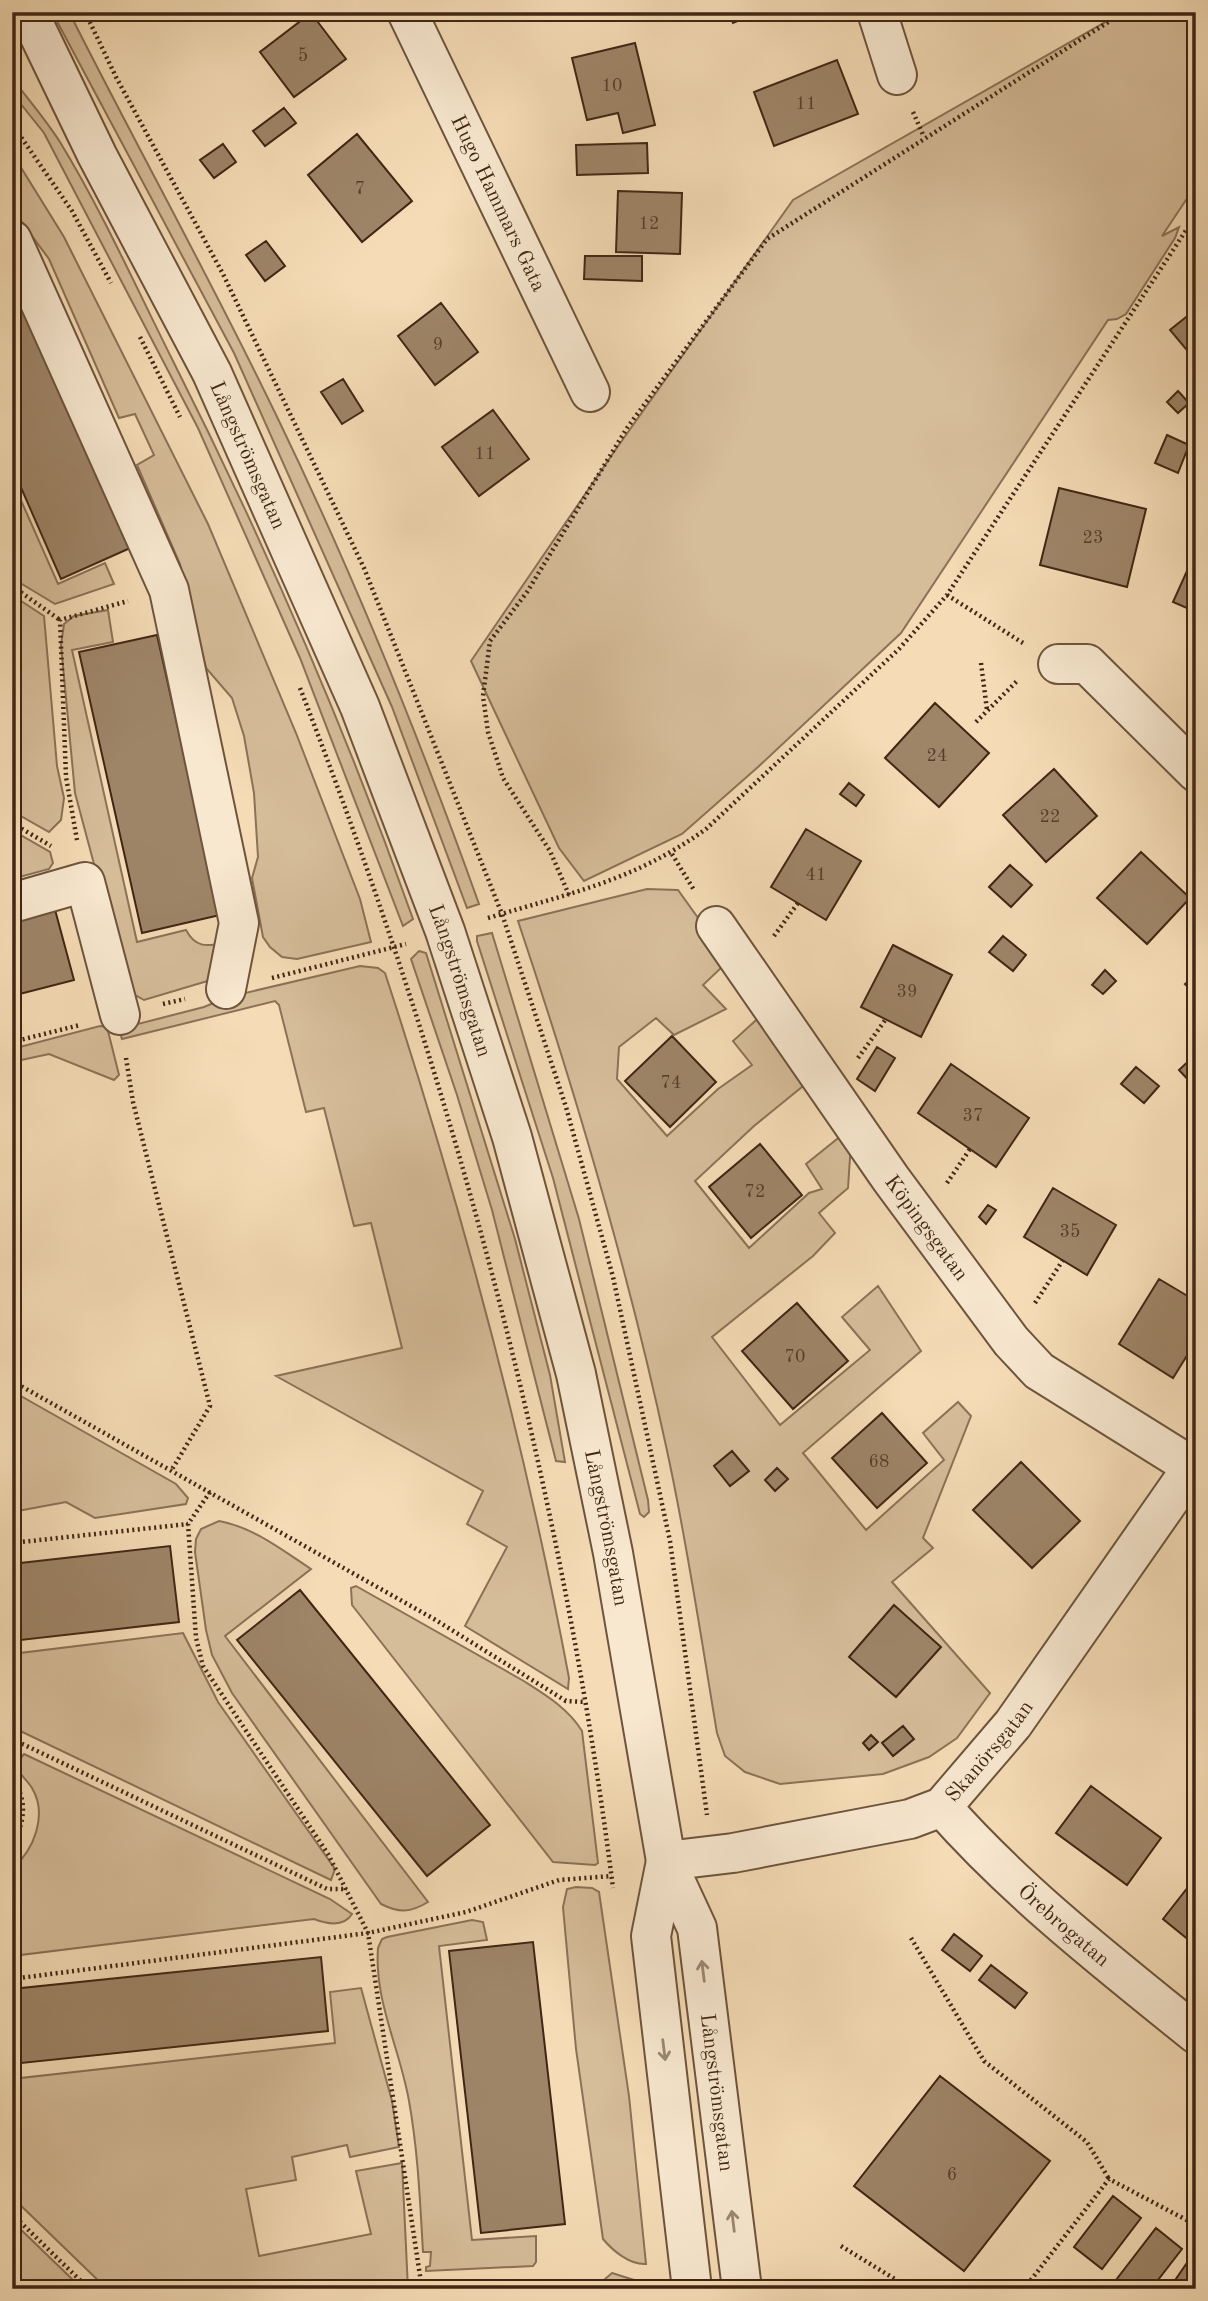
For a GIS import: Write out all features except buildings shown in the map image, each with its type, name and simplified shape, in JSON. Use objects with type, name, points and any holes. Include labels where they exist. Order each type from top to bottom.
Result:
[{"type":"street","name":"Långströmsgatan","points":[[27,12],[97,155],[212,373],[360,707],[457,967],[512,1137],[576,1374],[613,1553],[666,1861],[697,1928],[742,2289]]},
{"type":"street","name":"Hugo Hammars Gata","points":[[407,12],[590,392]]},
{"type":"street","points":[[877,12],[897,75]]},
{"type":"street","name":"Långströmsgatan","points":[[12,44],[97,155]]},
{"type":"street","points":[[12,240],[169,590],[239,923],[226,989]]},
{"type":"street","points":[[1041,669],[1087,664],[1196,772]]},
{"type":"street","points":[[12,903],[83,873],[120,1015]]},
{"type":"street","name":"Köpingsgatan","points":[[716,926],[891,1179],[1011,1341],[1039,1371],[1195,1466]]},
{"type":"street","name":"Skanörsgatan","points":[[666,1861],[733,1853],[910,1819],[942,1807],[1013,1724],[1195,1466]]},
{"type":"street","name":"Örebrogatan","points":[[942,1807],[979,1849],[1090,1947],[1196,2034]]},
{"type":"street","name":"Långströmsgatan","points":[[666,1861],[651,1936],[692,2289]]},
{"type":"path","points":[[569,895],[550,851],[503,778],[492,743],[483,696],[490,641],[527,592],[627,428],[767,239],[1124,12]]},
{"type":"path","points":[[12,124],[72,211],[115,290]]},
{"type":"path","points":[[549,900],[628,876],[672,854],[706,830],[898,649],[947,595],[1196,215]]},
{"type":"path","points":[[134,325],[183,423]]},
{"type":"path","points":[[12,586],[60,620]]},
{"type":"path","points":[[60,620],[169,590]]},
{"type":"path","points":[[947,595],[1041,669],[976,722]]},
{"type":"path","points":[[60,620],[66,777],[83,873]]},
{"type":"path","points":[[981,663],[987,711]]},
{"type":"path","points":[[295,677],[395,947],[432,1057],[474,1204],[555,1541]]},
{"type":"path","points":[[12,822],[83,873]]},
{"type":"path","points":[[12,1042],[395,947]]},
{"type":"path","points":[[120,1015],[133,1101],[211,1406],[171,1471]]},
{"type":"path","points":[[12,1381],[434,1619],[566,1701],[585,1702]]},
{"type":"path","points":[[210,1492],[188,1524],[196,1638],[203,1666],[328,1854],[368,1933],[422,2289]]},
{"type":"path","points":[[12,1543],[188,1524]]},
{"type":"path","points":[[12,1739],[327,1889],[348,1889]]},
{"type":"path","points":[[12,1759],[22,1744]]},
{"type":"path","points":[[12,1778],[22,1795],[24,1810],[22,1826],[12,1847]]},
{"type":"path","points":[[12,1979],[368,1933],[466,1912],[559,1880],[612,1876]]},
{"type":"path","points":[[911,1938],[984,2061],[1087,2141],[1109,2179],[1196,2225]]},
{"type":"path","points":[[1024,2289],[1109,2179]]},
{"type":"path","points":[[12,2214],[89,2289]]},
{"type":"path","points":[[841,2246],[911,2289]]},
{"type":"shaded area","points":[[52,12],[69,12],[279,421],[385,660],[434,781],[479,904],[467,908],[392,707],[234,353]]},
{"type":"shaded area","points":[[1123,12],[1196,12],[1196,185],[1162,236],[1179,227],[1175,238],[1126,314],[1108,320],[901,633],[682,834],[584,881],[559,848],[471,661],[616,449],[793,200]]},
{"type":"shaded area","points":[[12,78],[55,134],[90,195],[239,496],[302,635],[360,776],[413,919],[403,926],[300,658],[198,428],[44,133],[12,93]]},
{"type":"shaded area","points":[[12,153],[64,237],[208,524],[296,733],[360,899],[371,942],[297,959],[282,957],[263,937],[252,878],[258,857],[254,793],[244,736],[232,698],[206,668],[180,564],[137,465],[154,455],[135,414],[119,418],[49,259],[12,209]]},
{"type":"shaded area","points":[[12,480],[58,584],[105,563],[114,584],[55,604],[12,578]]},
{"type":"shaded area","points":[[12,595],[44,616],[57,766],[64,798],[61,820],[49,832],[12,811]]},
{"type":"shaded area","points":[[108,610],[113,642],[72,650],[137,942],[186,930],[197,943],[223,943],[231,974],[144,1000],[128,991],[75,793],[61,645],[64,624],[74,616]]},
{"type":"shaded area","points":[[12,830],[50,852],[53,863],[49,869],[12,879]]},
{"type":"shaded area","points":[[647,889],[678,890],[726,957],[722,967],[703,985],[726,1009],[674,1035],[656,1018],[619,1047],[617,1079],[667,1136],[718,1089],[752,1065],[733,1041],[765,1012],[808,1082],[754,1126],[695,1181],[749,1248],[809,1193],[822,1189],[806,1164],[852,1127],[848,1188],[819,1213],[835,1233],[813,1256],[712,1337],[780,1425],[870,1350],[842,1317],[878,1286],[921,1351],[803,1453],[866,1530],[944,1460],[923,1433],[958,1402],[971,1416],[923,1538],[933,1548],[892,1582],[990,1693],[957,1738],[929,1757],[883,1774],[780,1784],[745,1772],[725,1756],[717,1733],[681,1518],[635,1314],[580,1116],[518,921]]},
{"type":"shaded area","points":[[492,933],[579,1219],[648,1500],[649,1512],[644,1517],[640,1514],[553,1178],[477,941],[477,936]]},
{"type":"shaded area","points":[[419,951],[426,953],[515,1239],[550,1375],[565,1462],[556,1461],[492,1210],[411,959]]},
{"type":"shaded area","points":[[360,966],[378,968],[385,973],[465,1235],[532,1499],[569,1678],[568,1689],[465,1626],[507,1547],[467,1524],[483,1491],[276,1376],[402,1348],[371,1223],[354,1226],[324,1108],[306,1112],[279,1005],[275,1001],[122,1039],[121,1036],[126,1027],[204,1007],[228,997]]},
{"type":"shaded area","points":[[100,1026],[107,1027],[119,1075],[114,1080],[49,1054],[12,1062],[12,1049]]},
{"type":"shaded area","points":[[12,1391],[176,1484],[188,1498],[186,1504],[95,1518],[66,1502],[12,1512]]},
{"type":"shaded area","points":[[219,1521],[244,1528],[311,1569],[225,1636],[428,1902],[422,1906],[405,1910],[381,1904],[232,1693],[212,1655],[195,1552],[196,1539],[201,1529]]},
{"type":"shaded area","points":[[356,1586],[522,1680],[570,1715],[582,1731],[598,1863],[553,1862],[352,1605],[351,1588]]},
{"type":"shaded area","points":[[183,1633],[218,1702],[335,1869],[331,1880],[12,1727],[12,1654]]},
{"type":"shaded area","points":[[24,1754],[330,1899],[352,1914],[340,1923],[314,1919],[12,1956],[12,1869],[27,1852],[39,1820],[37,1798],[15,1765]]},
{"type":"shaded area","points":[[592,1888],[599,1892],[629,2096],[646,2264],[622,2256],[603,2239],[576,2049],[563,1907],[567,1889]]},
{"type":"shaded area","points":[[472,1920],[483,1922],[487,1940],[439,1946],[472,2240],[536,2236],[536,2262],[533,2266],[426,2271],[426,2267],[430,2266],[431,2252],[423,2252],[412,2120],[380,1987],[378,1948],[382,1939],[387,1937]]},
{"type":"shaded area","points":[[361,1988],[392,2101],[399,2147],[350,2157],[347,2145],[292,2157],[296,2180],[246,2189],[259,2256],[371,2234],[356,2171],[402,2163],[408,2289],[107,2289],[12,2197],[12,2079],[335,2043],[330,1992]]},
{"type":"shaded area","points":[[12,2221],[73,2280],[81,2289],[12,2289]]},
{"type":"shaded area","points":[[612,2273],[634,2280],[646,2289],[602,2289],[605,2279]]}]
